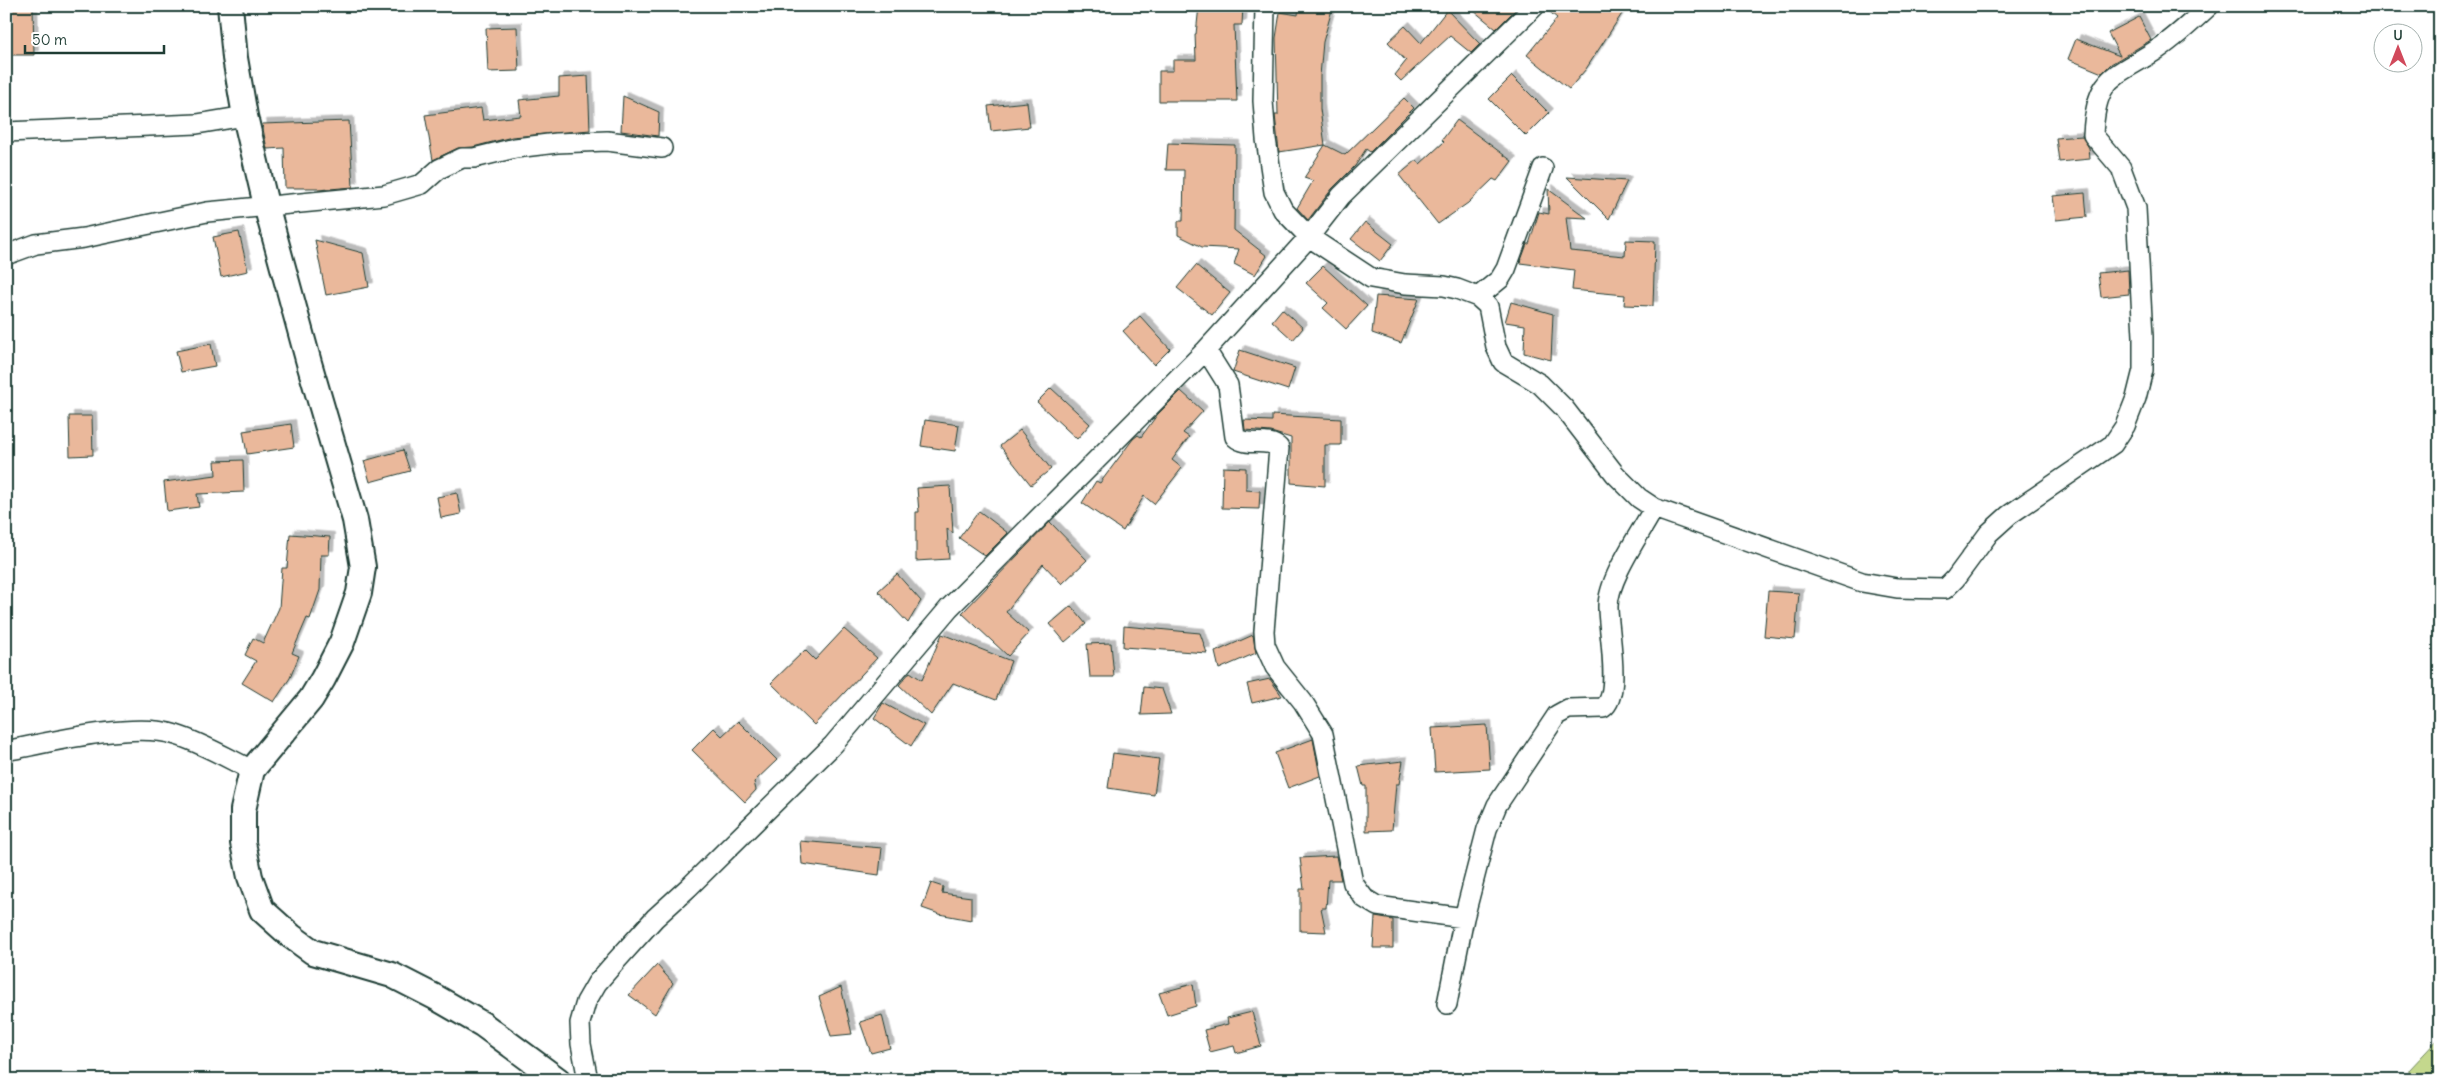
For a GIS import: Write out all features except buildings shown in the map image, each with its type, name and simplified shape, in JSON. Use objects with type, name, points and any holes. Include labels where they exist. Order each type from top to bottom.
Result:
[{"type":"main road","points":[[230,6],[235,58],[266,205],[309,363],[353,512],[363,567],[359,593],[342,642],[323,680],[311,699],[252,770],[243,810],[243,843],[250,877],[262,910],[290,936],[313,952],[392,976],[435,997],[482,1024],[558,1080]]},
{"type":"street","points":[[1265,6],[1263,101],[1266,139],[1274,192],[1283,210],[1309,237],[1371,278],[1396,283],[1450,287],[1478,297],[1488,306],[1491,313],[1496,348],[1504,362],[1540,384],[1564,408],[1615,474],[1639,498],[1654,508],[1862,582],[1897,588],[1936,590],[1950,586],[1989,533],[2009,515],[2113,444],[2126,426],[2143,370],[2136,208],[2122,168],[2093,135],[2095,107],[2100,94],[2110,79],[2121,70],[2169,41],[2209,6]]},
{"type":"street","points":[[588,1080],[581,1044],[580,1023],[586,1002],[597,982],[655,918],[833,745],[949,608],[1140,419],[1206,350],[1309,237],[1341,196],[1535,6]]},
{"type":"street","points":[[6,132],[197,124],[246,116]]},
{"type":"street","points":[[6,255],[36,244],[84,238],[206,212],[384,195],[422,184],[439,169],[462,158],[474,158],[515,148],[607,140],[662,148]]},
{"type":"street","points":[[1478,297],[1500,279],[1506,269],[1543,168]]},
{"type":"street","points":[[1206,350],[1228,385],[1236,437],[1241,441],[1272,444],[1279,448],[1264,631],[1265,645],[1275,668],[1303,702],[1323,734],[1353,883],[1364,898],[1376,906],[1464,918]]},
{"type":"street","points":[[1447,1004],[1464,918],[1487,829],[1497,805],[1557,715],[1563,710],[1603,708],[1612,698],[1612,651],[1608,607],[1610,588],[1654,508]]},
{"type":"street","points":[[6,751],[97,735],[142,730],[175,734],[252,770]]},
{"type":"green space","points":[[2440,1037],[2440,1080],[2409,1080],[2409,1070]]}]
